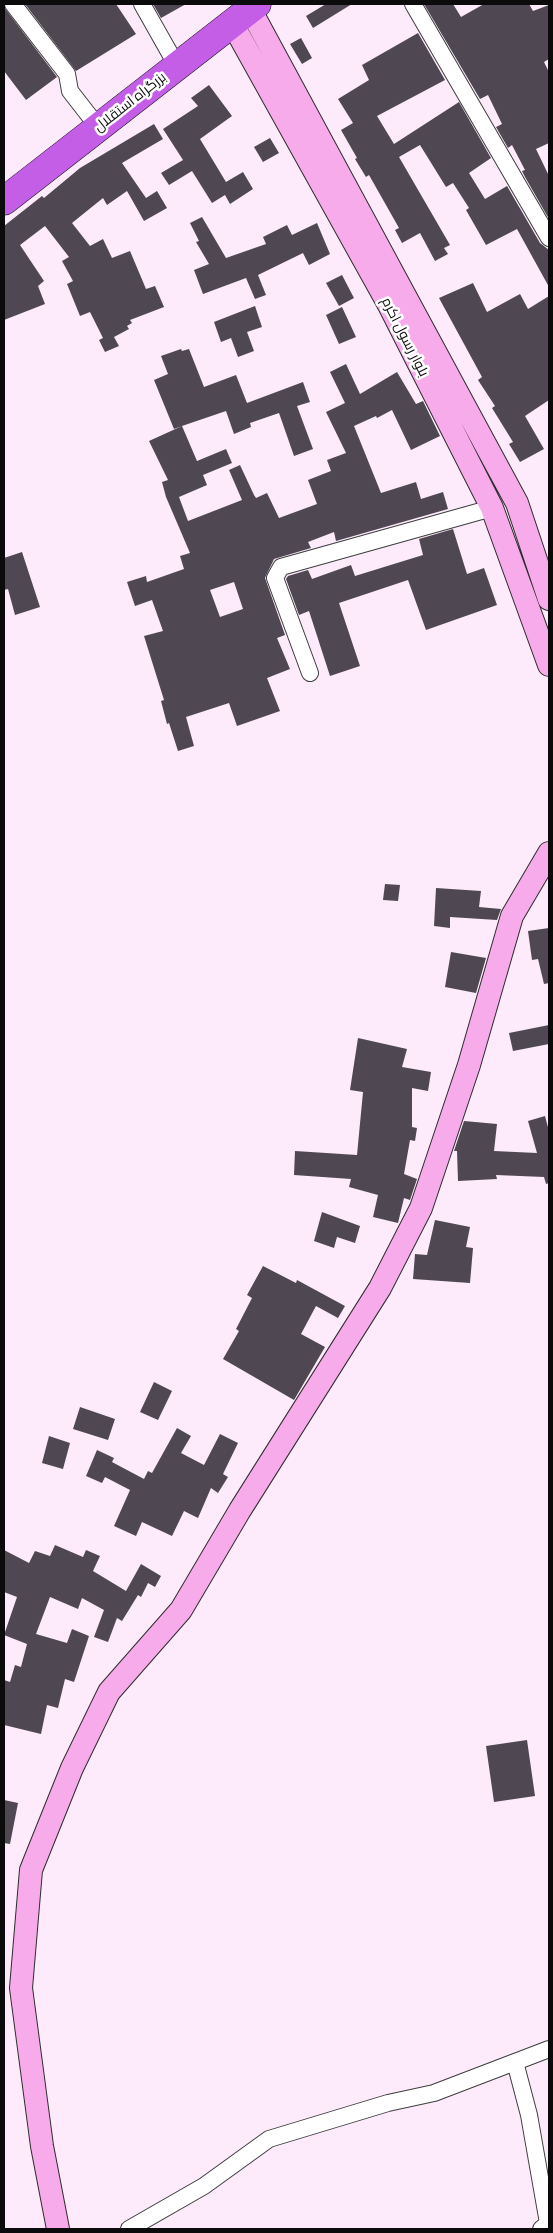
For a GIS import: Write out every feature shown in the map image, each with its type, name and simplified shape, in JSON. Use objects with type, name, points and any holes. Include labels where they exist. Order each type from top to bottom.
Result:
[{"type":"highway","name":"بزرگراه استقلال","points":[[4,201],[246,12]]},
{"type":"street","points":[[13,4],[67,74],[70,91],[98,128]]},
{"type":"street","points":[[142,4],[177,66]]},
{"type":"street","points":[[413,4],[549,238]]},
{"type":"street","name":"بلوار رسول اکرم","points":[[246,12],[390,307],[492,508],[549,665]]},
{"type":"street","name":"بلوار رسول اکرم","points":[[246,12],[517,503],[549,599]]},
{"type":"street","points":[[310,673],[274,578],[281,567],[492,508]]},
{"type":"street","points":[[58,2229],[42,2146],[21,1988],[31,1870],[72,1768],[109,1692],[181,1610],[240,1510],[380,1288],[422,1208],[469,1065],[512,916],[549,853]]},
{"type":"street","points":[[129,2229],[204,2186],[269,2139],[388,2103],[434,2093],[549,2049]]},
{"type":"street","points":[[515,2062],[529,2115],[548,2223],[541,2229]]},
{"type":"building","points":[[25,4],[116,4],[136,34],[76,71]]},
{"type":"building","points":[[153,4],[186,4],[161,18]]},
{"type":"building","points":[[326,4],[352,4],[313,28],[306,16]]},
{"type":"building","points":[[424,4],[453,4],[461,17],[484,4],[529,4],[533,11],[549,5],[549,59],[544,62],[549,72],[549,143],[536,149],[549,176],[549,219],[522,171],[525,170],[512,145],[508,148],[496,127],[502,124],[488,95],[480,99]]},
{"type":"building","points":[[4,7],[57,77],[26,100],[4,71]]},
{"type":"building","points":[[418,33],[445,80],[377,116],[394,144],[459,102],[491,158],[469,173],[485,199],[507,186],[540,243],[549,250],[549,287],[517,229],[486,245],[466,210],[469,208],[453,183],[446,187],[420,145],[399,157],[450,245],[444,248],[448,254],[435,261],[420,233],[402,243],[395,230],[399,228],[369,175],[366,177],[355,159],[357,158],[341,130],[353,123],[338,99],[369,80],[362,65]]},
{"type":"building","points":[[301,38],[312,58],[302,64],[290,44]]},
{"type":"building","points":[[209,85],[232,116],[200,139],[226,182],[243,172],[253,189],[230,204],[225,195],[212,203],[192,171],[169,185],[161,173],[183,160],[163,129],[198,106],[191,98]]},
{"type":"building","points":[[154,124],[163,139],[122,163],[146,198],[157,191],[167,208],[144,221],[127,191],[107,205],[103,198],[72,223],[90,246],[103,239],[112,258],[130,251],[146,289],[155,286],[164,307],[130,320],[132,323],[127,326],[129,329],[114,337],[119,346],[105,352],[99,340],[103,338],[90,312],[80,316],[67,284],[73,281],[62,261],[69,257],[45,226],[20,245],[44,281],[38,286],[45,304],[4,320],[4,226],[42,196],[44,198],[80,168]]},
{"type":"building","points":[[270,138],[279,153],[263,162],[254,147]]},
{"type":"building","points":[[202,217],[226,258],[266,244],[263,237],[287,225],[292,235],[317,223],[330,254],[309,265],[303,253],[258,275],[266,295],[255,299],[246,278],[203,294],[194,270],[209,264],[196,242],[199,241],[190,223]]},
{"type":"building","points":[[342,275],[354,298],[339,306],[326,283]]},
{"type":"building","points":[[473,283],[487,312],[520,294],[528,309],[549,296],[549,400],[525,416],[544,449],[520,462],[509,444],[513,442],[492,408],[495,406],[478,380],[482,377],[439,298]]},
{"type":"building","points":[[255,306],[262,327],[247,332],[254,351],[238,357],[231,338],[221,342],[214,322]]},
{"type":"building","points":[[342,307],[356,337],[339,344],[326,315]]},
{"type":"building","points":[[181,349],[182,351],[189,349],[204,387],[236,375],[247,403],[303,382],[310,402],[297,406],[313,449],[294,456],[279,413],[250,423],[251,427],[234,434],[226,411],[174,429],[154,380],[168,374],[161,356]]},
{"type":"building","points":[[346,364],[360,394],[397,372],[416,404],[423,401],[440,436],[411,450],[392,410],[377,418],[376,416],[354,426],[381,493],[416,482],[421,499],[443,492],[448,509],[336,541],[334,532],[308,542],[311,548],[274,559],[265,578],[285,635],[277,638],[290,669],[267,678],[280,711],[237,726],[229,703],[186,717],[194,746],[178,751],[169,723],[167,724],[161,701],[164,700],[144,636],[163,631],[152,600],[135,606],[127,582],[146,576],[147,582],[184,569],[180,556],[190,553],[166,497],[162,482],[168,480],[149,441],[182,426],[197,461],[226,449],[232,463],[203,475],[207,485],[179,497],[188,521],[242,500],[229,470],[240,465],[256,498],[267,493],[279,518],[317,504],[308,480],[331,471],[327,460],[346,453],[326,412],[345,403],[330,372]],"holes":[[[234,582],[243,609],[220,617],[210,590]]]},
{"type":"building","points":[[453,529],[467,574],[484,568],[497,605],[426,630],[408,580],[339,603],[360,666],[330,676],[309,611],[299,615],[286,579],[288,576],[308,570],[312,579],[351,565],[355,576],[423,555],[419,539]]},
{"type":"building","points":[[22,552],[40,607],[15,615],[8,589],[4,590],[4,558]]},
{"type":"building","points":[[385,884],[400,885],[398,901],[383,900]]},
{"type":"building","points":[[436,888],[481,891],[479,907],[501,909],[497,920],[450,917],[450,928],[434,926]]},
{"type":"building","points":[[549,928],[549,983],[544,984],[538,959],[532,960],[528,931]]},
{"type":"building","points":[[451,952],[486,958],[476,993],[445,987]]},
{"type":"building","points":[[549,1025],[549,1044],[513,1051],[509,1033]]},
{"type":"building","points":[[358,1038],[407,1049],[402,1067],[431,1072],[428,1091],[412,1088],[412,1127],[417,1128],[415,1141],[410,1140],[404,1174],[417,1179],[410,1200],[404,1198],[398,1223],[373,1217],[378,1195],[349,1187],[351,1179],[294,1175],[295,1151],[357,1155],[363,1092],[350,1090]]},
{"type":"building","points":[[545,1116],[549,1131],[549,1183],[546,1184],[544,1177],[496,1175],[497,1179],[458,1181],[457,1151],[454,1151],[464,1121],[497,1124],[494,1151],[537,1153],[528,1121]]},
{"type":"building","points":[[322,1212],[360,1226],[355,1243],[337,1237],[334,1248],[314,1241]]},
{"type":"building","points":[[435,1220],[470,1227],[466,1247],[473,1248],[470,1283],[413,1279],[415,1254],[427,1255]]},
{"type":"building","points":[[263,1266],[296,1283],[297,1280],[345,1306],[338,1318],[316,1306],[301,1334],[325,1347],[294,1400],[223,1359],[239,1331],[236,1329],[252,1298],[247,1295]]},
{"type":"building","points":[[154,1382],[172,1391],[158,1420],[140,1412]]},
{"type":"building","points":[[80,1407],[115,1419],[108,1440],[73,1429]]},
{"type":"building","points":[[177,1428],[191,1436],[181,1453],[204,1465],[220,1434],[238,1443],[223,1474],[228,1477],[218,1493],[211,1488],[198,1518],[184,1511],[172,1536],[142,1522],[136,1536],[114,1526],[130,1490],[105,1477],[102,1483],[86,1476],[97,1450],[114,1458],[112,1462],[144,1479],[148,1471],[152,1473]]},
{"type":"building","points":[[49,1436],[70,1443],[63,1469],[42,1463]]},
{"type":"building","points":[[55,1545],[83,1557],[86,1550],[100,1556],[93,1571],[126,1591],[141,1564],[161,1576],[155,1587],[148,1583],[141,1597],[138,1595],[122,1621],[117,1618],[108,1642],[94,1637],[104,1610],[82,1598],[78,1609],[50,1597],[36,1634],[67,1643],[72,1629],[89,1636],[74,1682],[65,1679],[58,1708],[47,1705],[41,1734],[4,1725],[4,1680],[10,1682],[15,1665],[21,1667],[27,1644],[4,1635],[17,1597],[4,1592],[4,1550],[29,1563],[35,1551],[50,1556]]},
{"type":"building","points":[[527,1740],[535,1796],[494,1802],[486,1746]]},
{"type":"building","points":[[4,1800],[18,1803],[10,1844],[4,1843]]}]
